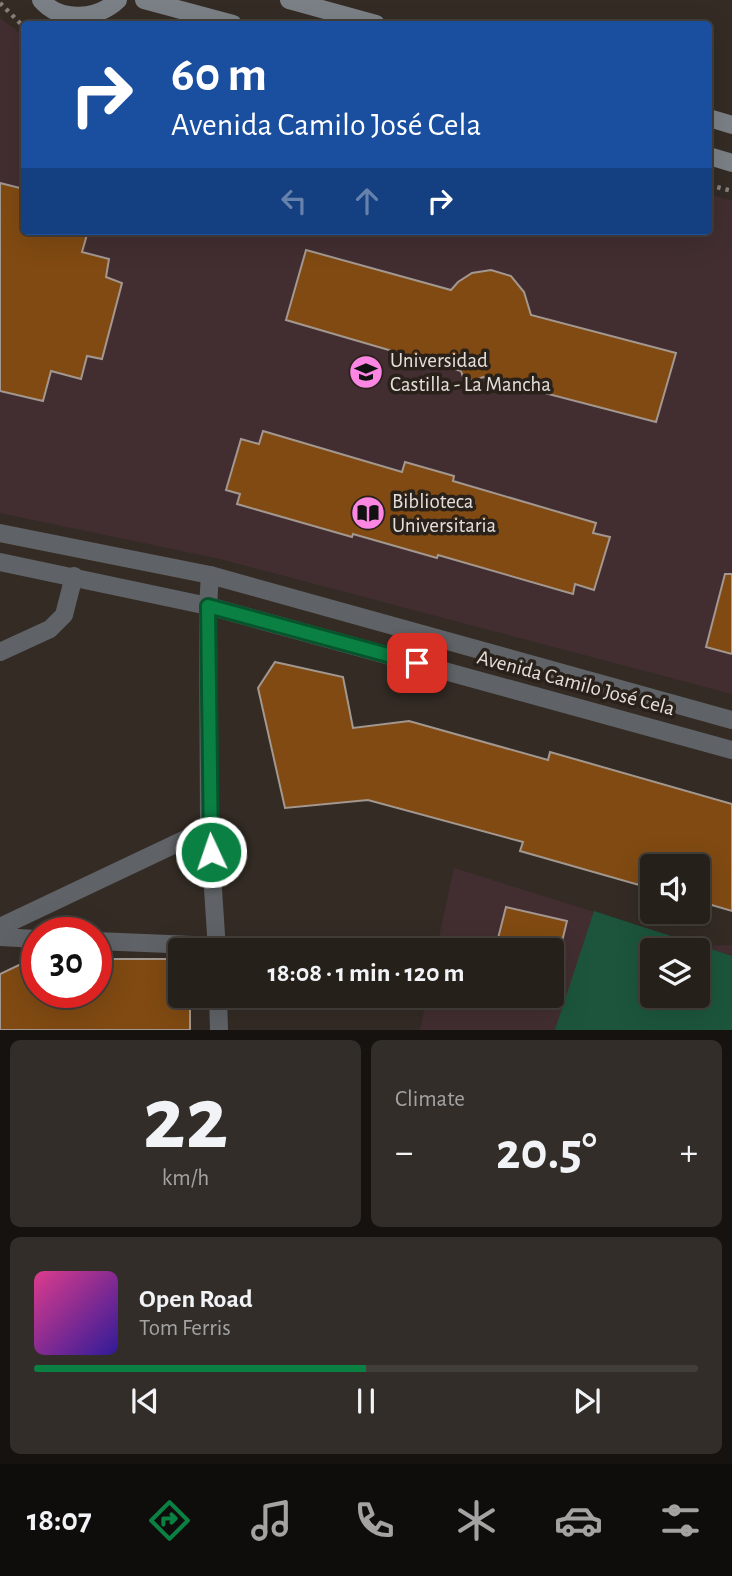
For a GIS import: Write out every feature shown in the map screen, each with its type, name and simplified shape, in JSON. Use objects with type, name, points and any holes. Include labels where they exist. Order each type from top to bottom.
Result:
[{"type":"street","points":[[41,0],[46,6],[64,15],[83,17],[110,8],[118,0]]},
{"type":"street","points":[[144,0],[222,21]]},
{"type":"street","points":[[289,0],[365,21]]},
{"type":"street","points":[[712,119],[732,125]]},
{"type":"street","points":[[712,157],[732,163]]},
{"type":"street","name":"Avenida Camilo José Cela","points":[[0,533],[209,575],[732,720]]},
{"type":"street","name":"Avenida Camilo José Cela","points":[[0,562],[208,606],[732,750]]},
{"type":"street","points":[[209,575],[209,828],[216,938]]},
{"type":"street","points":[[0,652],[50,629],[64,615],[74,576]]},
{"type":"street","points":[[0,927],[209,828]]},
{"type":"street","points":[[0,937],[21,938]]},
{"type":"street","points":[[112,942],[168,945]]},
{"type":"street","points":[[218,1008],[219,1030]]},
{"type":"path","points":[[0,3],[21,24]]},
{"type":"path","points":[[712,186],[732,191]]},
{"type":"shaded area","name":"Universidad Castilla - La Mancha","points":[[0,18],[21,34],[21,235],[712,235],[712,195],[732,201],[732,694],[220,559],[0,513]]},
{"type":"shaded area","points":[[454,868],[677,938],[640,938],[640,1008],[710,1008],[710,946],[732,945],[732,1030],[420,1030],[425,1008],[564,1008],[564,938],[439,938]]},
{"type":"green space","points":[[594,911],[677,938],[640,938],[640,1008],[710,1008],[710,949],[732,956],[732,1030],[555,1030]]},
{"type":"building","points":[[0,183],[21,188],[21,235],[87,235],[82,252],[109,259],[106,277],[122,283],[102,359],[87,356],[81,379],[51,371],[43,401],[0,391]]},
{"type":"building","points":[[306,250],[451,290],[472,273],[491,270],[511,276],[524,292],[531,315],[676,353],[656,422],[483,377],[474,381],[463,377],[461,371],[286,320]]},
{"type":"building","name":"Biblioteca Universitaria","points":[[263,431],[402,472],[405,462],[454,476],[453,481],[596,523],[593,533],[610,537],[594,590],[575,584],[573,594],[438,555],[437,558],[353,534],[352,537],[237,504],[240,494],[226,490],[241,439],[259,444]]},
{"type":"building","points":[[725,574],[732,574],[732,654],[706,647]]},
{"type":"building","points":[[275,662],[343,677],[353,728],[409,721],[548,760],[550,752],[732,804],[732,911],[710,905],[710,854],[640,854],[640,885],[520,851],[523,842],[368,800],[285,808],[258,688]]},
{"type":"building","points":[[506,907],[567,921],[563,938],[498,938]]},
{"type":"building","points":[[112,959],[168,959],[168,1008],[190,1008],[190,1030],[0,1030],[0,974],[19,965],[21,1008],[112,1008]]},
{"type":"place","name":"Universidad Castilla - La Mancha","points":[[366,372]]},
{"type":"place","name":"Biblioteca Universitaria","points":[[368,513]]},
{"type":"route","points":[[211,852],[208,606],[417,663]]}]
